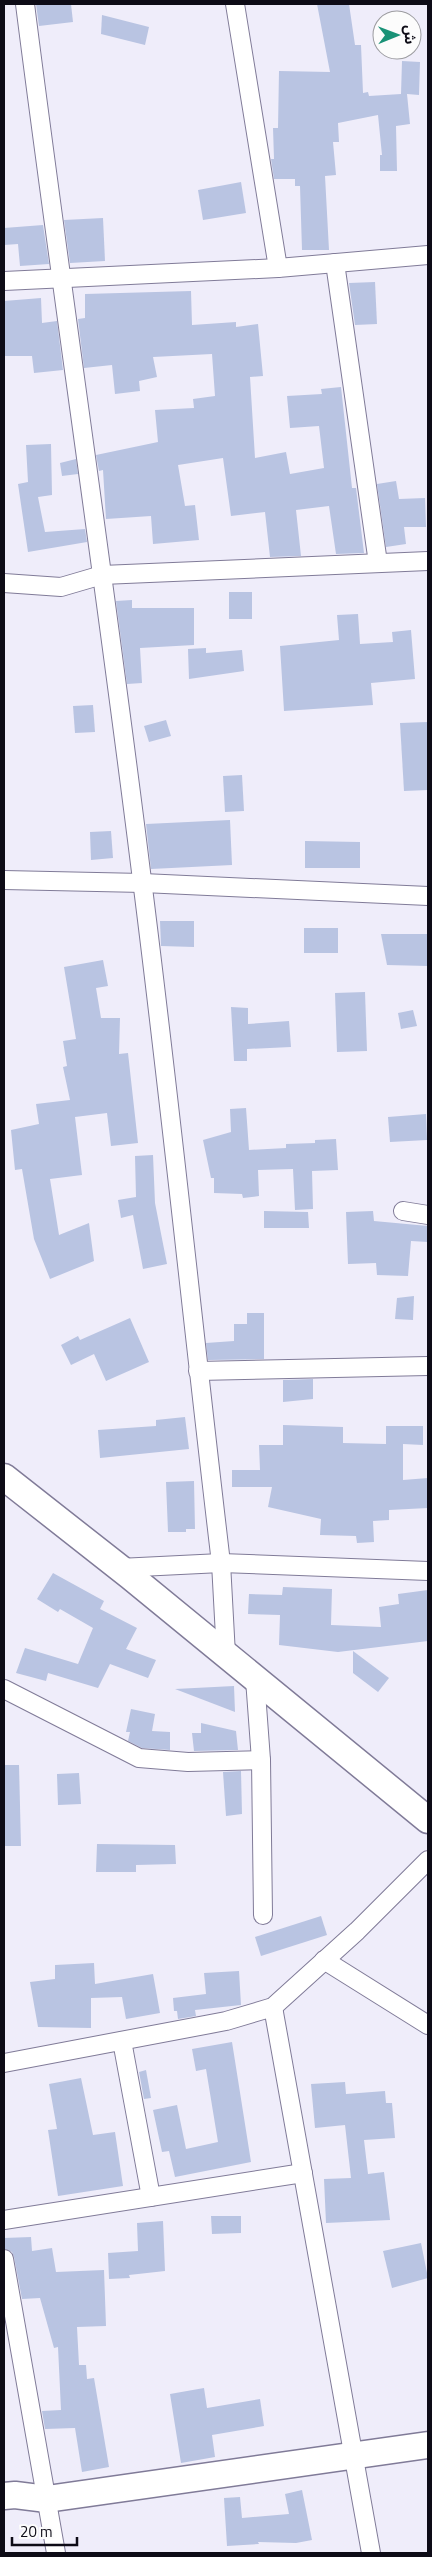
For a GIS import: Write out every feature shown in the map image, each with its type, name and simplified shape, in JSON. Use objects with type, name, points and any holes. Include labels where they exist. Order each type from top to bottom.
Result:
[{"type":"street","points":[[24,4],[59,278],[102,575],[143,883],[221,1563],[226,1655]]},
{"type":"street","points":[[235,4],[278,268]]},
{"type":"street","points":[[4,281],[278,268],[428,255]]},
{"type":"street","points":[[335,263],[378,563]]},
{"type":"street","points":[[4,583],[62,587],[102,575],[378,563],[428,565]]},
{"type":"street","points":[[4,880],[143,883],[428,896]]},
{"type":"street","points":[[403,1211],[428,1215]]},
{"type":"street","points":[[198,1370],[428,1366]]},
{"type":"street","points":[[4,1477],[119,1568],[428,1820]]},
{"type":"street","points":[[119,1568],[221,1563],[428,1571]]},
{"type":"street","points":[[255,1679],[261,1760],[263,1915]]},
{"type":"street","points":[[4,1688],[139,1758],[188,1762],[261,1760]]},
{"type":"street","points":[[4,2063],[226,2021],[273,2006],[428,1860]]},
{"type":"street","points":[[324,1960],[428,2025]]},
{"type":"street","points":[[273,2006],[371,2553]]},
{"type":"street","points":[[122,2041],[151,2197]]},
{"type":"street","points":[[4,2220],[303,2173]]},
{"type":"street","points":[[4,2259],[11,2342],[47,2499],[56,2553]]},
{"type":"street","points":[[4,2496],[15,2494],[47,2499],[428,2445]]},
{"type":"building","points":[[36,4],[71,4],[73,22],[39,26]]},
{"type":"building","points":[[317,4],[349,4],[355,45],[361,45],[363,93],[368,92],[369,96],[401,94],[402,61],[420,62],[419,95],[407,94],[410,124],[396,126],[397,171],[380,171],[380,155],[382,155],[378,115],[338,123],[339,142],[333,142],[336,175],[325,176],[329,250],[302,250],[300,186],[295,186],[295,179],[274,179],[271,159],[274,159],[273,128],[278,128],[279,71],[330,72]]},
{"type":"building","points":[[102,15],[149,27],[145,45],[101,34]]},
{"type":"building","points":[[241,182],[246,213],[203,220],[198,190]]},
{"type":"building","points":[[103,218],[105,261],[70,263],[64,220]]},
{"type":"building","points":[[43,225],[49,264],[20,266],[18,244],[4,245],[4,228]]},
{"type":"building","points":[[375,282],[377,324],[355,325],[349,283]]},
{"type":"building","points":[[191,291],[192,325],[236,322],[236,327],[258,324],[263,376],[250,377],[255,458],[286,452],[290,474],[324,468],[319,426],[290,428],[287,396],[322,394],[321,389],[341,387],[352,488],[356,488],[364,553],[336,554],[329,506],[296,510],[301,556],[270,557],[265,512],[231,516],[223,458],[178,465],[185,506],[195,505],[199,540],[153,544],[151,516],[106,519],[103,470],[99,471],[96,455],[158,442],[155,410],[194,408],[193,399],[215,396],[212,354],[153,357],[157,377],[139,381],[140,391],[115,394],[112,365],[84,368],[78,319],[85,318],[85,294]]},
{"type":"building","points":[[41,298],[42,323],[57,321],[63,370],[34,373],[32,356],[4,356],[4,301]]},
{"type":"building","points":[[51,444],[52,495],[38,497],[45,532],[85,529],[87,542],[28,552],[18,484],[28,482],[26,445]]},
{"type":"building","points":[[76,459],[78,474],[62,476],[60,463]]},
{"type":"building","points":[[396,481],[399,499],[425,498],[426,527],[404,527],[406,544],[386,547],[377,484]]},
{"type":"building","points":[[229,592],[252,592],[252,619],[229,619]]},
{"type":"building","points":[[132,600],[132,608],[194,608],[194,645],[140,648],[142,683],[127,684],[116,601]]},
{"type":"building","points":[[358,614],[360,644],[393,642],[392,632],[411,630],[415,679],[371,683],[373,705],[284,711],[280,646],[339,640],[337,615]]},
{"type":"building","points":[[206,648],[206,653],[242,650],[244,671],[189,679],[188,649]]},
{"type":"building","points":[[93,705],[95,732],[75,733],[73,706]]},
{"type":"building","points":[[166,720],[171,736],[149,742],[144,726]]},
{"type":"building","points":[[428,722],[428,790],[404,791],[400,723]]},
{"type":"building","points":[[242,775],[244,811],[225,812],[223,776]]},
{"type":"building","points":[[230,820],[232,865],[151,869],[146,824]]},
{"type":"building","points":[[111,831],[113,858],[91,860],[90,832]]},
{"type":"building","points":[[305,841],[360,842],[360,868],[305,868]]},
{"type":"building","points":[[160,921],[194,921],[194,947],[161,946]]},
{"type":"building","points":[[304,928],[338,928],[338,953],[304,953]]},
{"type":"building","points":[[381,934],[428,934],[428,966],[387,965]]},
{"type":"building","points":[[103,960],[108,986],[96,988],[101,1018],[120,1018],[119,1054],[128,1053],[138,1143],[111,1146],[107,1113],[75,1117],[82,1175],[50,1179],[59,1235],[89,1223],[94,1261],[50,1279],[34,1239],[22,1169],[15,1170],[11,1130],[39,1124],[36,1104],[70,1100],[63,1067],[67,1066],[63,1041],[76,1039],[64,967]]},
{"type":"building","points":[[365,992],[367,1051],[337,1052],[335,993]]},
{"type":"building","points":[[231,1007],[248,1008],[248,1024],[289,1021],[291,1047],[247,1049],[247,1061],[234,1061]]},
{"type":"building","points":[[413,1010],[417,1026],[401,1029],[398,1013]]},
{"type":"building","points":[[246,1108],[249,1150],[286,1148],[286,1144],[315,1143],[315,1140],[336,1139],[338,1170],[312,1171],[313,1209],[295,1210],[293,1169],[258,1170],[259,1196],[243,1198],[242,1194],[214,1193],[214,1178],[211,1178],[203,1140],[231,1132],[230,1109]]},
{"type":"building","points":[[426,1114],[427,1140],[390,1142],[388,1117]]},
{"type":"building","points":[[153,1155],[155,1203],[167,1264],[143,1269],[133,1215],[121,1218],[118,1200],[136,1197],[135,1156]]},
{"type":"building","points":[[264,1211],[308,1212],[309,1228],[264,1228]]},
{"type":"building","points":[[373,1211],[374,1221],[428,1226],[428,1242],[411,1241],[408,1276],[377,1275],[376,1263],[348,1264],[346,1212]]},
{"type":"building","points":[[414,1296],[413,1320],[395,1319],[397,1298]]},
{"type":"building","points":[[247,1313],[264,1313],[264,1359],[208,1360],[206,1343],[234,1341],[234,1324],[247,1324]]},
{"type":"building","points":[[130,1318],[149,1362],[106,1381],[94,1354],[71,1365],[61,1345],[78,1336],[80,1340]]},
{"type":"building","points":[[313,1379],[313,1399],[283,1402],[283,1380]]},
{"type":"building","points":[[185,1417],[189,1449],[100,1458],[98,1430],[156,1426],[156,1420]]},
{"type":"building","points":[[283,1425],[343,1427],[343,1443],[386,1444],[386,1426],[423,1426],[423,1445],[403,1444],[403,1480],[428,1478],[428,1508],[389,1510],[389,1520],[373,1521],[374,1542],[357,1543],[356,1536],[320,1535],[321,1519],[268,1507],[272,1487],[232,1487],[232,1470],[260,1470],[259,1445],[283,1445]]},
{"type":"building","points":[[194,1481],[195,1529],[186,1529],[186,1532],[168,1532],[166,1482]]},
{"type":"building","points":[[53,1573],[104,1601],[100,1609],[137,1628],[126,1649],[156,1660],[148,1678],[110,1664],[98,1688],[48,1673],[46,1681],[16,1673],[25,1648],[78,1664],[93,1628],[60,1609],[58,1612],[37,1599]]},
{"type":"building","points":[[283,1587],[332,1589],[331,1625],[381,1627],[379,1607],[399,1604],[398,1594],[428,1590],[428,1641],[338,1652],[279,1645],[280,1615],[248,1614],[249,1594],[282,1595]]},
{"type":"building","points":[[353,1651],[389,1678],[378,1692],[353,1673]]},
{"type":"building","points":[[234,1686],[235,1712],[175,1689]]},
{"type":"building","points":[[131,1709],[155,1714],[152,1731],[170,1732],[170,1750],[142,1748],[128,1741],[130,1732],[126,1732]]},
{"type":"building","points":[[201,1723],[236,1731],[238,1750],[194,1751],[192,1733],[201,1733]]},
{"type":"building","points":[[4,1765],[19,1765],[21,1846],[4,1846]]},
{"type":"building","points":[[241,1771],[242,1814],[226,1816],[223,1772]]},
{"type":"building","points":[[79,1773],[81,1804],[58,1805],[57,1774]]},
{"type":"building","points":[[97,1844],[175,1845],[176,1864],[136,1865],[136,1872],[96,1872]]},
{"type":"building","points":[[321,1916],[327,1935],[261,1956],[255,1937]]},
{"type":"building","points":[[94,1963],[95,1984],[153,1974],[160,2013],[126,2019],[122,1997],[91,1998],[91,2028],[38,2027],[30,1982],[55,1979],[55,1965]]},
{"type":"building","points":[[239,1971],[241,2005],[195,2010],[196,2016],[178,2019],[177,2011],[174,2011],[173,1998],[206,1994],[204,1973]]},
{"type":"building","points":[[232,2042],[251,2162],[175,2177],[169,2151],[162,2152],[153,2110],[177,2105],[186,2149],[218,2142],[206,2069],[196,2071],[192,2049]]},
{"type":"building","points":[[146,2070],[151,2098],[144,2099],[139,2072]]},
{"type":"building","points":[[81,2078],[93,2135],[115,2132],[123,2186],[58,2196],[48,2130],[57,2129],[49,2084]]},
{"type":"building","points":[[345,2082],[346,2094],[385,2091],[386,2103],[392,2103],[395,2138],[364,2140],[368,2174],[384,2172],[390,2220],[326,2223],[324,2179],[351,2178],[345,2125],[315,2128],[311,2084]]},
{"type":"building","points":[[211,2216],[241,2216],[241,2233],[212,2234]]},
{"type":"building","points":[[163,2221],[165,2271],[129,2275],[130,2278],[109,2279],[108,2253],[138,2251],[137,2223]]},
{"type":"building","points":[[31,2237],[32,2251],[52,2248],[56,2272],[104,2270],[106,2326],[77,2327],[79,2365],[86,2365],[87,2379],[94,2378],[109,2467],[82,2472],[75,2428],[45,2429],[42,2411],[61,2410],[58,2347],[54,2348],[40,2298],[22,2299],[14,2257],[12,2252],[5,2249],[4,2238]]},
{"type":"building","points":[[421,2243],[428,2278],[392,2288],[383,2251]]},
{"type":"building","points":[[204,2388],[207,2408],[260,2399],[264,2426],[212,2435],[215,2457],[181,2463],[170,2394]]},
{"type":"building","points":[[302,2490],[312,2540],[296,2543],[258,2542],[259,2544],[227,2546],[224,2498],[240,2497],[242,2518],[289,2514],[285,2494]]}]
